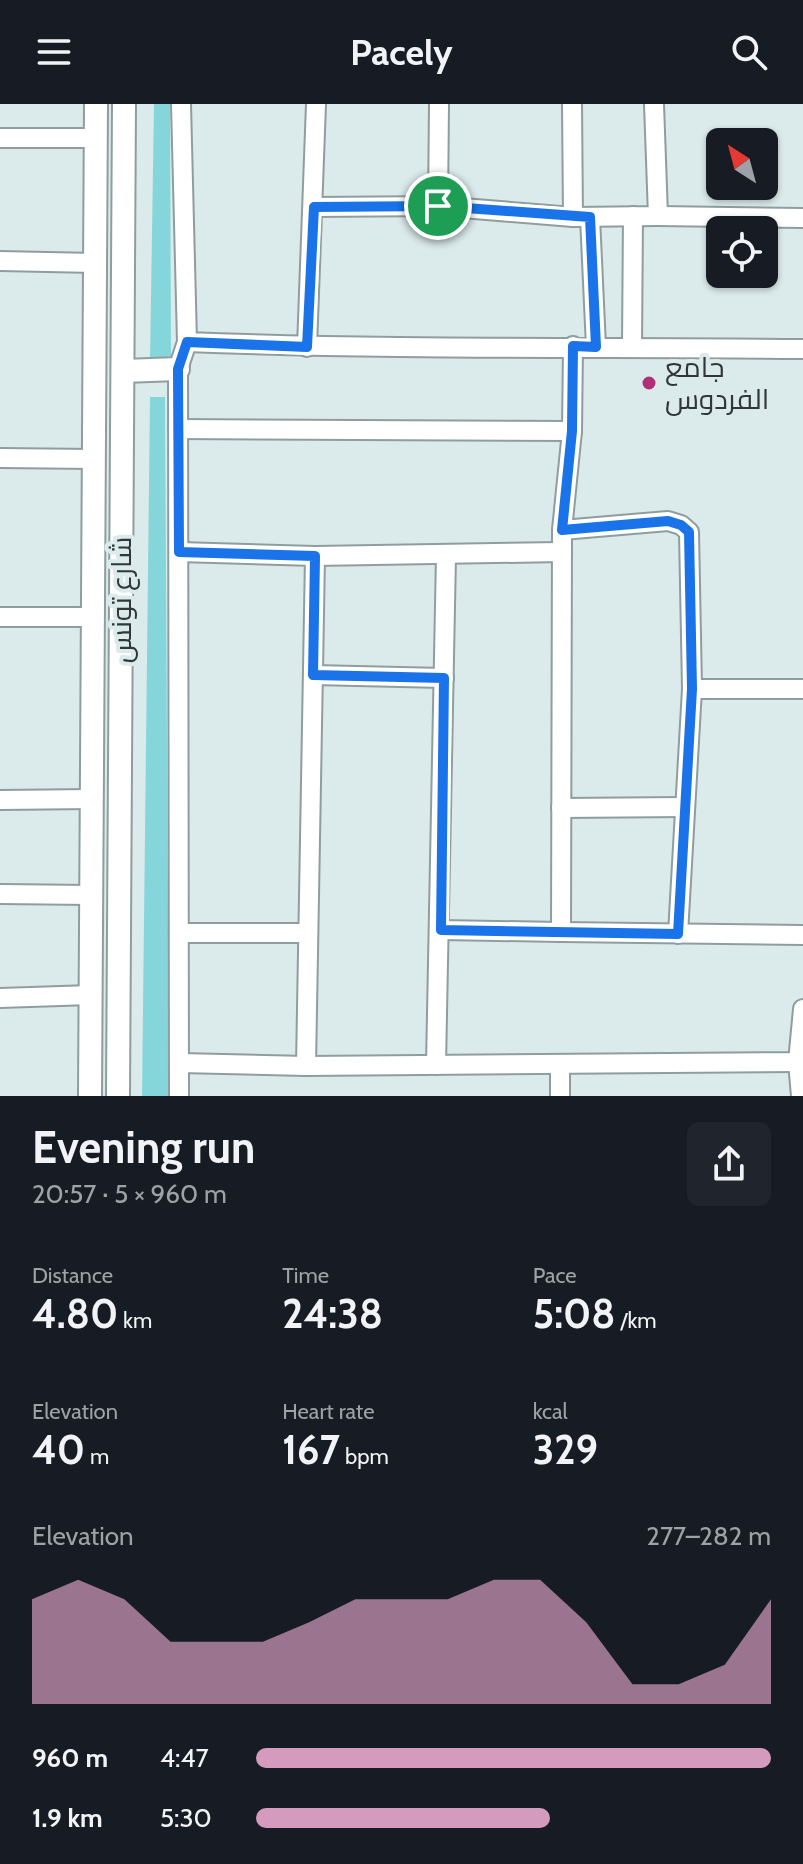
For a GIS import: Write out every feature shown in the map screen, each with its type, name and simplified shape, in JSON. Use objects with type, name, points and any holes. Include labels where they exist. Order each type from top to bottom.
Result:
[{"type":"street","name":"شارع تونس","points":[[90,1096],[96,104]]},
{"type":"street","name":"شارع تونس","points":[[118,1096],[124,104]]},
{"type":"street","points":[[179,1096],[178,369],[187,342],[181,104]]},
{"type":"street","points":[[307,347],[316,104]]},
{"type":"street","points":[[438,206],[439,104]]},
{"type":"street","points":[[572,104],[596,347]]},
{"type":"street","points":[[654,104],[658,216]]},
{"type":"street","points":[[0,138],[96,138]]},
{"type":"street","points":[[314,207],[438,206],[582,217],[803,218]]},
{"type":"street","points":[[632,347],[633,216]]},
{"type":"street","points":[[0,261],[95,263]]},
{"type":"street","points":[[187,342],[307,347],[803,349]]},
{"type":"street","points":[[561,932],[562,530],[572,431],[573,346]]},
{"type":"street","points":[[123,371],[178,369]]},
{"type":"street","points":[[178,429],[572,431]]},
{"type":"street","points":[[0,458],[94,459]]},
{"type":"street","points":[[562,530],[668,521],[681,525],[689,532],[692,689],[678,934]]},
{"type":"street","points":[[94,535],[122,537]]},
{"type":"street","points":[[179,552],[315,556],[562,552]]},
{"type":"street","points":[[436,1065],[446,555]]},
{"type":"street","points":[[306,1066],[315,556]]},
{"type":"street","points":[[0,617],[93,617]]},
{"type":"street","points":[[313,675],[444,678]]},
{"type":"street","points":[[692,689],[803,689]]},
{"type":"street","points":[[0,800],[92,799]]},
{"type":"street","points":[[561,808],[685,807]]},
{"type":"street","points":[[0,894],[91,895]]},
{"type":"street","points":[[441,930],[803,935]]},
{"type":"street","points":[[179,933],[308,933]]},
{"type":"street","points":[[0,998],[91,995]]},
{"type":"street","points":[[801,1096],[798,1062],[803,1009]]},
{"type":"street","points":[[180,1063],[306,1066],[798,1062]]},
{"type":"street","points":[[560,1064],[560,1096]]},
{"type":"shaded area","points":[[154,104],[170,104],[171,356],[150,360]]},
{"type":"shaded area","points":[[150,397],[165,397],[169,1096],[142,1096]]},
{"type":"place","name":"جامع الفردوس","points":[[649,383]]},
{"type":"route","points":[[438,206],[590,217],[596,347],[573,346],[572,431],[562,530],[668,521],[681,525],[689,532],[692,689],[678,934],[441,930],[444,678],[313,675],[315,556],[179,552],[178,369],[187,342],[307,347],[314,207],[438,206]]}]
